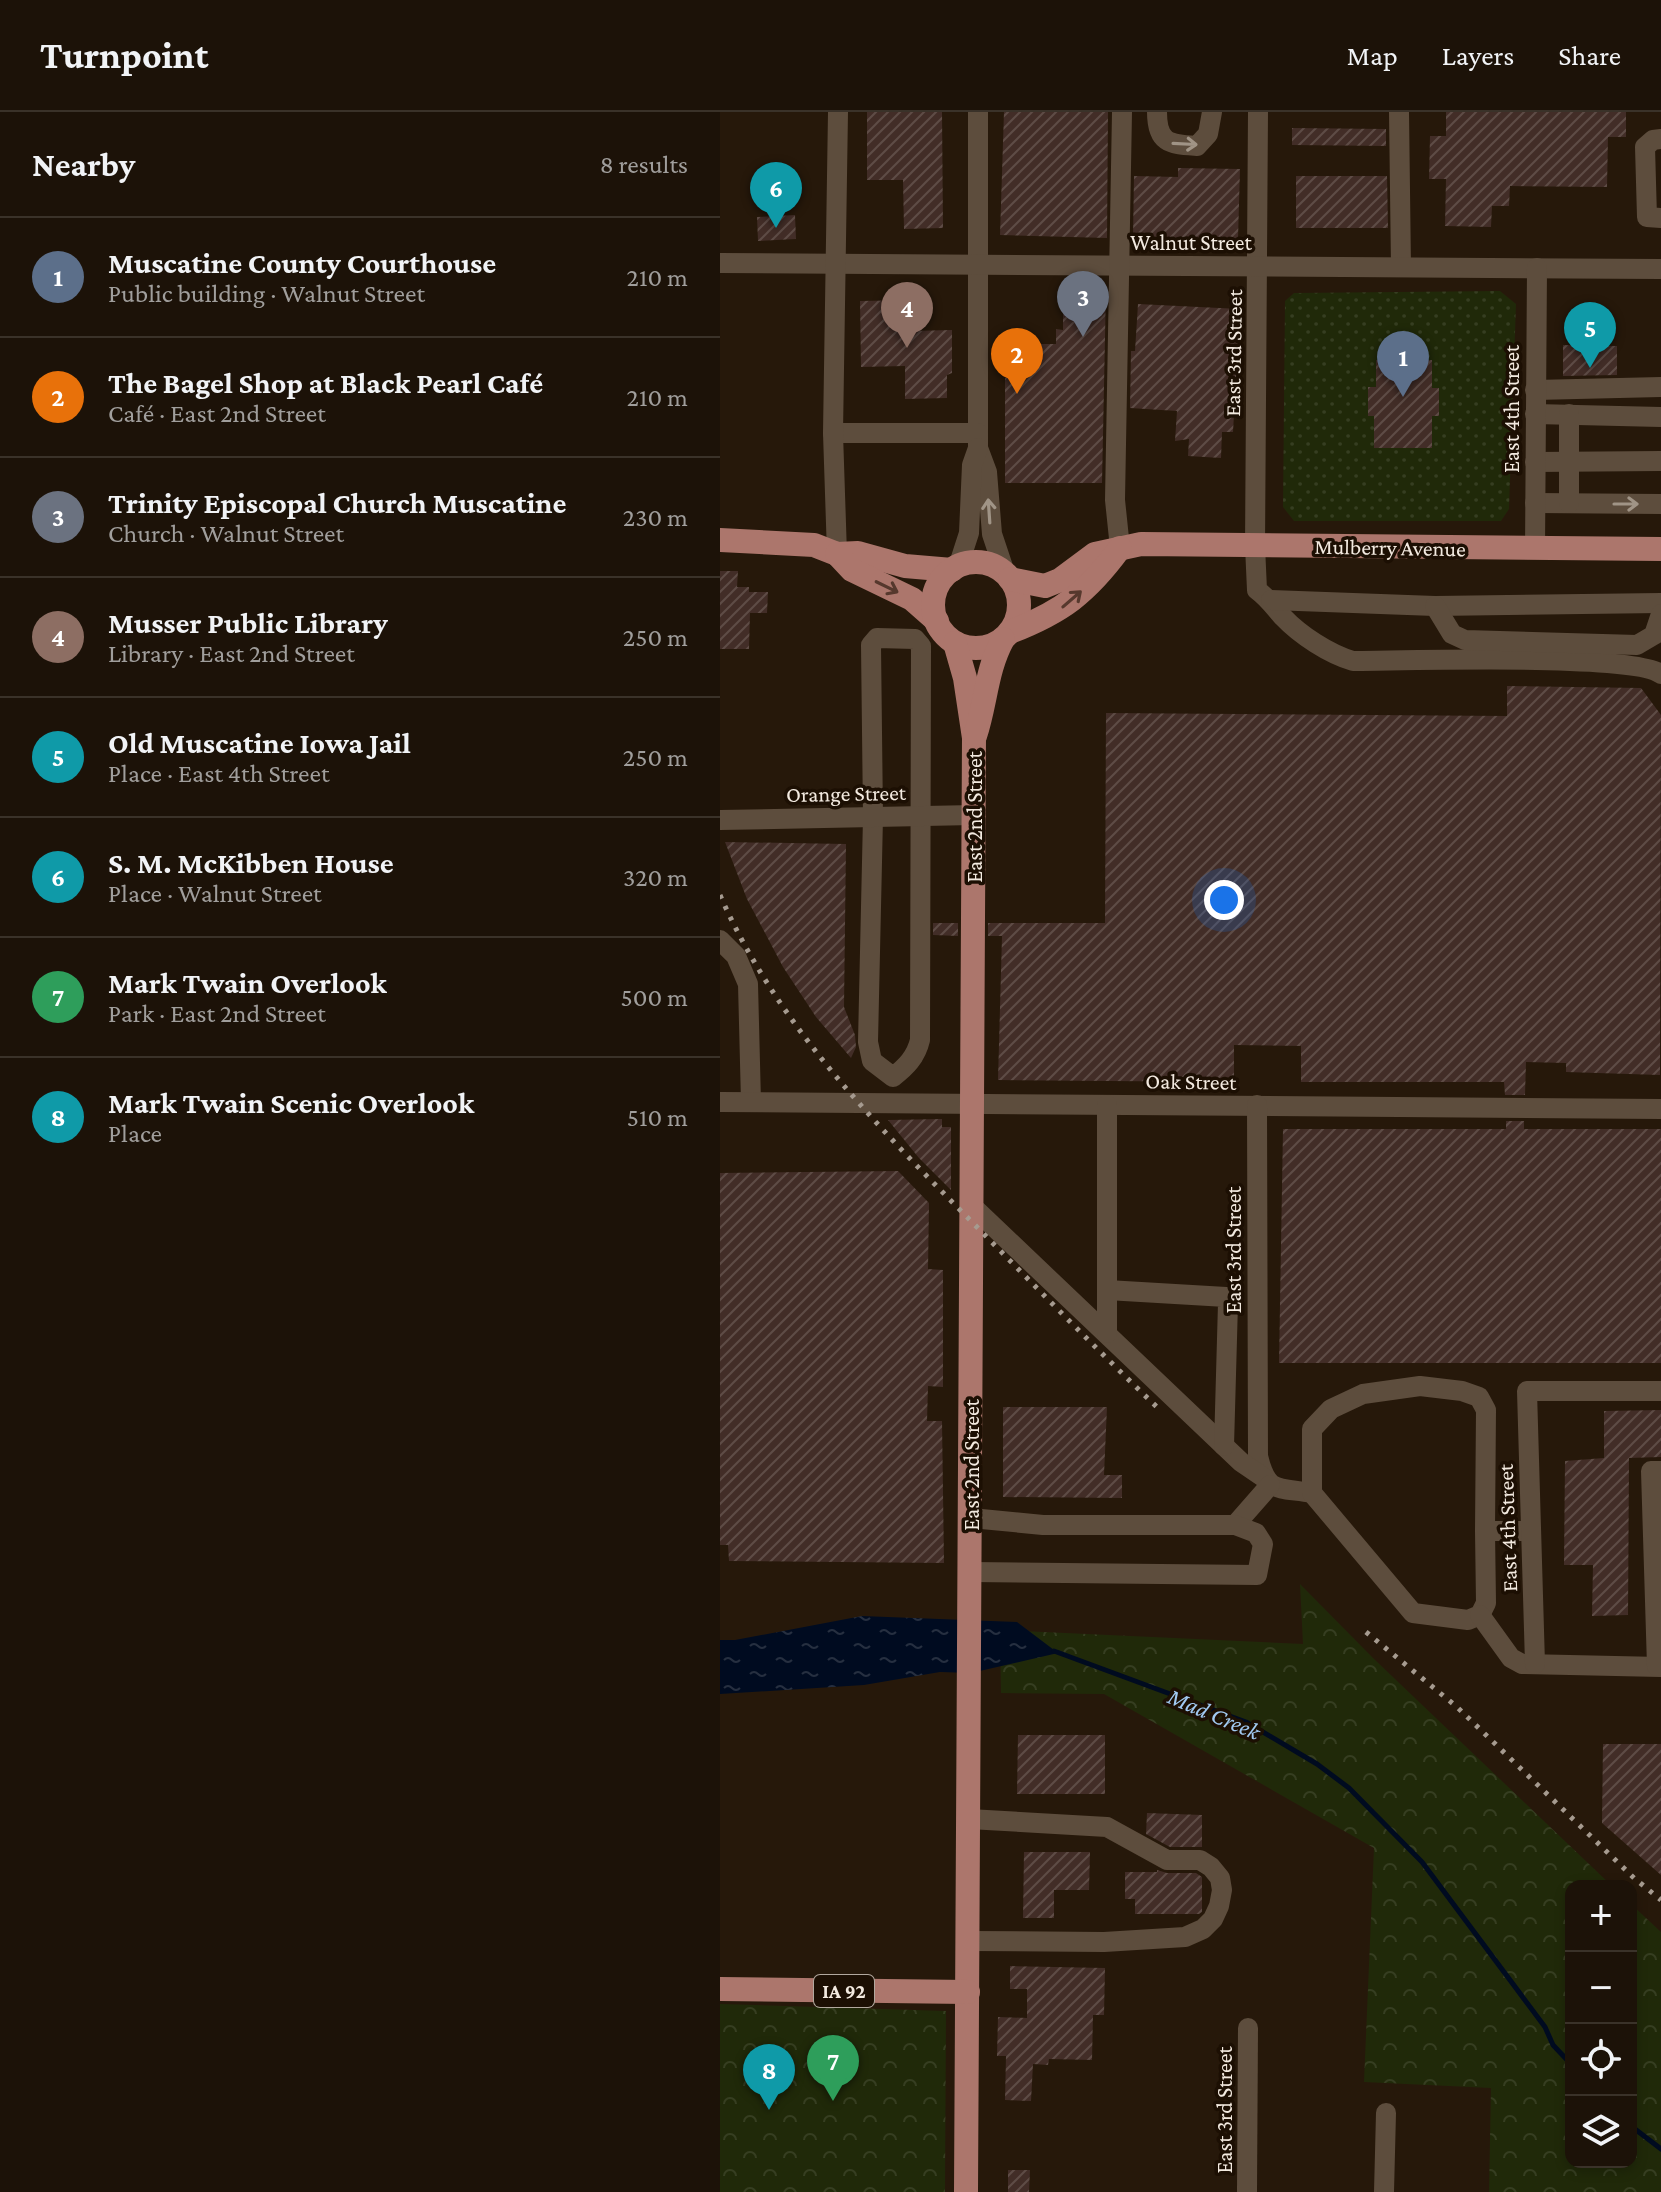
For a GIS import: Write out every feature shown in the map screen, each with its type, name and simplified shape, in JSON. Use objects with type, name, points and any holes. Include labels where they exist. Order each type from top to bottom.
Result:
[{"type":"main road","points":[[720,540],[814,545],[837,554],[858,553],[905,566],[955,569],[982,563],[1007,576],[1016,588],[1019,611],[1006,636]]},
{"type":"main road","name":"Mulberry Avenue","points":[[1007,576],[1045,586],[1060,580],[1095,554],[1141,544],[1661,549]]},
{"type":"main road","points":[[837,554],[852,570],[912,599],[937,621],[955,643],[979,648],[1059,610],[1105,568],[1120,548]]},
{"type":"main road","points":[[937,621],[935,597],[939,585],[955,569]]},
{"type":"main road","name":"East 2nd Street","points":[[974,738],[983,712],[989,670],[1006,636]]},
{"type":"main road","name":"East 2nd Street","points":[[955,643],[965,678],[974,738],[966,2192]]},
{"type":"main road","name":"IA 92","points":[[720,1989],[968,1992]]},
{"type":"street","points":[[837,554],[833,433],[838,112]]},
{"type":"street","points":[[955,569],[969,533],[972,465],[978,441],[978,112]]},
{"type":"street","points":[[1120,548],[1115,500],[1122,112]]},
{"type":"street","points":[[1157,112],[1157,128],[1162,137],[1172,144],[1197,146],[1208,134],[1212,112]]},
{"type":"street","name":"East 3rd Street","points":[[1258,112],[1255,546],[1257,590],[1271,600]]},
{"type":"street","points":[[1399,112],[1401,267]]},
{"type":"street","points":[[1661,139],[1653,140],[1645,147],[1647,217],[1661,218]]},
{"type":"street","name":"Walnut Street","points":[[720,263],[1661,269]]},
{"type":"street","name":"East 4th Street","points":[[1535,549],[1537,268]]},
{"type":"street","points":[[1535,390],[1661,387]]},
{"type":"street","points":[[1535,414],[1661,417]]},
{"type":"street","points":[[1569,414],[1569,503]]},
{"type":"street","points":[[833,433],[978,441]]},
{"type":"street","points":[[978,441],[987,472],[992,534],[1007,576]]},
{"type":"street","points":[[1535,462],[1661,461]]},
{"type":"street","points":[[1535,503],[1661,504]]},
{"type":"street","points":[[1271,600],[1435,606],[1661,603]]},
{"type":"street","points":[[1271,600],[1283,617],[1308,636],[1339,657],[1353,661],[1611,662],[1654,669],[1661,674]]},
{"type":"street","points":[[1435,606],[1452,634],[1465,640],[1637,645],[1654,635],[1661,614]]},
{"type":"street","points":[[890,1104],[893,1077],[906,1067],[920,1040],[921,646],[915,639],[877,638],[871,645],[873,817],[868,1042],[872,1061],[893,1077]]},
{"type":"street","name":"Orange Street","points":[[720,820],[974,815]]},
{"type":"street","points":[[720,940],[736,956],[748,984],[751,1102]]},
{"type":"street","name":"Oak Street","points":[[720,1102],[1661,1109]]},
{"type":"street","points":[[1107,1105],[1107,1333]]},
{"type":"street","name":"East 3rd Street","points":[[1257,1105],[1256,1395],[1258,1456],[1267,1481]]},
{"type":"street","points":[[972,1206],[1241,1462],[1267,1481],[1312,1493],[1413,1613],[1468,1620],[1480,1615],[1486,1603],[1486,1410],[1479,1397],[1462,1391],[1420,1386],[1363,1394],[1331,1409],[1312,1429],[1312,1493]]},
{"type":"street","points":[[1107,1290],[1226,1297],[1224,1446]]},
{"type":"street","name":"East 4th Street","points":[[1535,1664],[1527,1391],[1661,1391]]},
{"type":"street","points":[[1480,1615],[1511,1658],[1522,1664],[1659,1666],[1651,1471],[1661,1471]]},
{"type":"street","points":[[1235,1525],[1267,1481]]},
{"type":"street","points":[[971,1518],[1043,1525],[1235,1525],[1256,1533],[1262,1540],[1257,1575],[971,1572]]},
{"type":"street","points":[[1485,1531],[1531,1531]]},
{"type":"street","points":[[969,1819],[1107,1827],[1167,1860],[1200,1860],[1220,1878],[1222,1890],[1213,1919],[1203,1929],[1185,1937],[1104,1942],[969,1941]]},
{"type":"street","name":"East 3rd Street","points":[[1247,2192],[1248,2028]]},
{"type":"street","points":[[1384,2192],[1386,2113]]},
{"type":"green space","points":[[1500,291],[1516,304],[1509,509],[1501,521],[1294,521],[1283,507],[1285,301],[1294,293]]},
{"type":"green space","points":[[1300,1584],[1606,1880],[1565,1880],[1565,2168],[1637,2168],[1637,1910],[1661,1932],[1661,2192],[1489,2192],[1491,2088],[1364,2082],[1374,1848],[1104,1694],[1001,1693],[1000,1630],[1303,1644]]},
{"type":"green space","points":[[720,2004],[946,2011],[945,2192],[720,2192]]},
{"type":"water","points":[[862,1616],[1017,1622],[1058,1653],[971,1673],[940,1672],[864,1685],[720,1694],[720,1640],[735,1640]]},
{"type":"building","points":[[867,112],[942,112],[943,228],[904,229],[903,180],[867,180]]},
{"type":"building","points":[[1004,112],[1108,112],[1107,238],[1000,235]]},
{"type":"building","points":[[1446,112],[1626,112],[1626,137],[1608,137],[1607,187],[1510,186],[1509,206],[1492,206],[1491,227],[1445,226],[1446,179],[1429,179],[1430,136],[1446,136]]},
{"type":"building","points":[[1292,128],[1386,129],[1386,146],[1292,145]]},
{"type":"building","points":[[1178,168],[1240,169],[1238,239],[1133,237],[1134,176],[1178,177]]},
{"type":"building","points":[[1296,176],[1387,176],[1388,228],[1296,228]]},
{"type":"building","points":[[795,215],[796,239],[758,241],[757,217]]},
{"type":"building","points":[[1082,288],[1106,289],[1102,483],[1005,483],[1005,378],[1014,378],[1015,344],[1056,344],[1056,329],[1063,330],[1063,311],[1074,311],[1074,300],[1082,300]]},
{"type":"building","points":[[910,300],[910,331],[952,330],[952,373],[947,375],[947,398],[905,399],[905,366],[861,367],[860,301]]},
{"type":"building","points":[[1138,304],[1240,309],[1233,432],[1222,432],[1221,458],[1188,456],[1189,439],[1175,441],[1177,411],[1130,408],[1131,351],[1135,351]]},
{"type":"building","points":[[1563,345],[1617,346],[1617,375],[1563,376]]},
{"type":"building","points":[[1376,360],[1432,360],[1432,388],[1439,388],[1439,416],[1432,416],[1432,448],[1374,448],[1374,416],[1368,416],[1368,387],[1376,387]]},
{"type":"building","points":[[720,571],[738,571],[737,587],[749,587],[749,592],[768,592],[767,613],[750,613],[749,649],[720,649]]},
{"type":"building","points":[[1507,686],[1641,688],[1661,715],[1660,1075],[1566,1072],[1566,1063],[1526,1062],[1525,1095],[1505,1095],[1504,1082],[1301,1082],[1301,1046],[1234,1045],[1234,1082],[998,1080],[1002,936],[988,936],[988,923],[1105,923],[1106,713],[1507,716]]},
{"type":"building","points":[[725,842],[846,844],[844,1007],[855,1035],[856,1047],[851,1058],[816,1017],[783,967],[747,899]]},
{"type":"building","points":[[933,923],[958,923],[958,936],[933,935]]},
{"type":"building","points":[[942,1119],[942,1127],[951,1127],[951,1190],[888,1120]]},
{"type":"building","points":[[1506,1121],[1524,1121],[1524,1129],[1661,1129],[1661,1363],[1279,1363],[1283,1129],[1506,1129]]},
{"type":"building","points":[[898,1171],[929,1203],[928,1269],[943,1270],[943,1387],[928,1386],[927,1421],[942,1421],[944,1563],[729,1561],[728,1545],[720,1545],[720,1173]]},
{"type":"building","points":[[1003,1407],[1107,1407],[1104,1475],[1122,1475],[1122,1498],[1003,1497]]},
{"type":"building","points":[[1661,1410],[1661,1457],[1629,1458],[1628,1615],[1592,1616],[1593,1565],[1564,1565],[1565,1461],[1604,1458],[1604,1411]]},
{"type":"building","points":[[1018,1735],[1105,1735],[1105,1794],[1017,1794]]},
{"type":"building","points":[[1603,1744],[1661,1744],[1661,1875],[1602,1823]]},
{"type":"building","points":[[1147,1813],[1202,1815],[1202,1847],[1170,1847],[1146,1834]]},
{"type":"building","points":[[1024,1852],[1090,1852],[1089,1890],[1054,1890],[1054,1918],[1023,1918]]},
{"type":"building","points":[[1157,1870],[1196,1873],[1202,1877],[1202,1912],[1135,1914],[1135,1899],[1125,1899],[1125,1872]]},
{"type":"building","points":[[1010,1966],[1105,1968],[1104,2015],[1093,2015],[1092,2060],[1049,2059],[1048,2065],[1033,2064],[1031,2101],[1005,2100],[1006,2056],[997,2056],[998,2017],[1027,2018],[1027,1989],[1010,1989]]},
{"type":"building","points":[[1008,2170],[1030,2170],[1029,2192],[1008,2192]]},
{"type":"waterway","name":"Mad Creek","points":[[1054,1651],[1246,1722],[1317,1764],[1349,1788],[1422,1862],[1565,2058]]},
{"type":"waterway","name":"Mad Creek","points":[[1637,2131],[1661,2149]]},
{"type":"railway","points":[[720,895],[769,986],[798,1029],[863,1108],[1159,1409]]},
{"type":"railway","points":[[1366,1632],[1457,1707],[1634,1878],[1661,1900]]},
{"type":"place","name":"S. M. McKibben House","points":[[776,228]]},
{"type":"place","name":"Trinity Episcopal Church Muscatine","points":[[1083,337]]},
{"type":"place","name":"Musser Public Library","points":[[907,348]]},
{"type":"place","name":"Old Muscatine Iowa Jail","points":[[1590,368]]},
{"type":"place","name":"The Bagel Shop at Black Pearl Café","points":[[1017,394]]},
{"type":"place","name":"Muscatine County Courthouse","points":[[1403,397]]},
{"type":"place","name":"Mark Twain Overlook","points":[[833,2101]]},
{"type":"place","name":"Mark Twain Scenic Overlook","points":[[769,2110]]}]
